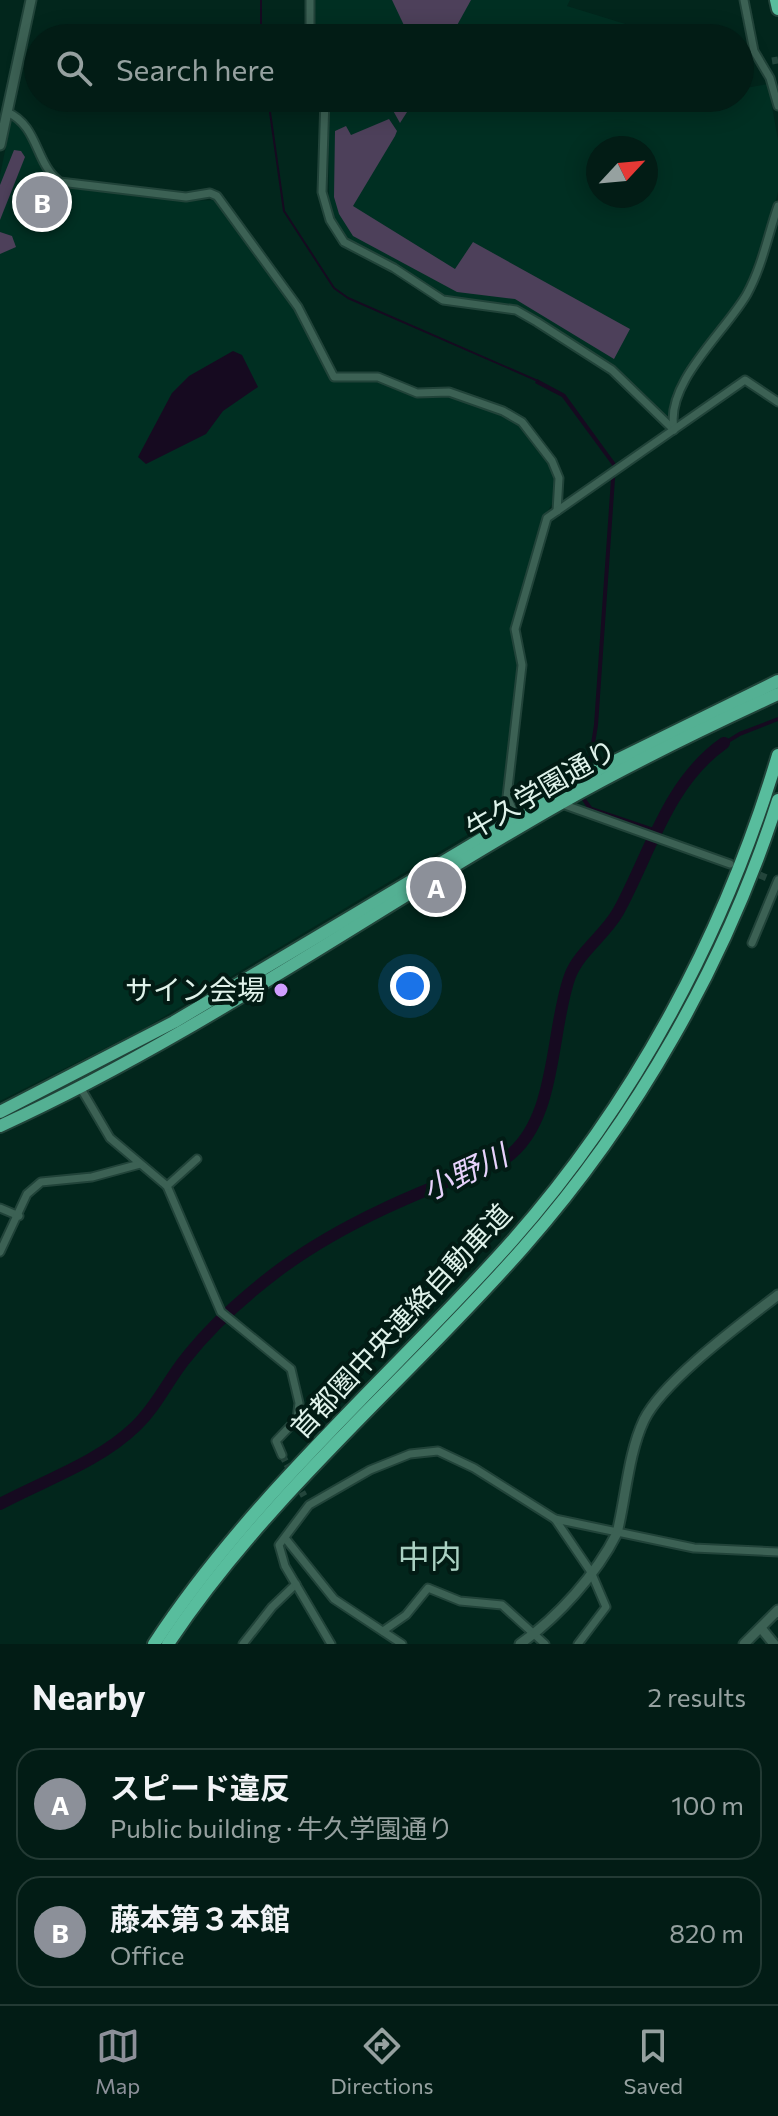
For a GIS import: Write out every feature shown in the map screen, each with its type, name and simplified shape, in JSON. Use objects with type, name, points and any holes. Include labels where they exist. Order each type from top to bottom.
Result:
[{"type":"highway","points":[[776,0],[778,9]]},
{"type":"highway","name":"牛久学園通り","points":[[0,1126],[181,1032],[648,743],[778,681]]},
{"type":"highway","name":"牛久学園通り","points":[[0,1112],[174,1022],[518,822],[778,694]]},
{"type":"highway","name":"首都圏中央連絡自動車道","points":[[154,1644],[254,1516],[515,1238],[612,1110],[667,1022],[699,959],[737,872],[778,755]]},
{"type":"highway","name":"首都圏中央連絡自動車道","points":[[168,1644],[262,1523],[495,1279],[586,1169],[658,1063],[698,991],[749,878],[778,800]]},
{"type":"street","points":[[26,24],[31,0]]},
{"type":"street","points":[[310,0],[310,24]]},
{"type":"street","points":[[744,0],[749,24]]},
{"type":"street","points":[[0,145],[24,33]]},
{"type":"street","points":[[754,51],[770,78],[778,106]]},
{"type":"street","points":[[761,66],[772,61]]},
{"type":"street","points":[[7,112],[24,122],[50,170],[60,182],[186,197],[210,193],[217,196],[298,307],[334,377],[378,377],[417,393],[449,392],[503,411],[522,422],[552,461],[560,486],[557,511]]},
{"type":"street","points":[[325,112],[322,192],[330,220],[344,242],[394,268],[443,300],[516,310],[612,370],[674,430]]},
{"type":"street","points":[[674,430],[674,405],[681,387],[745,297],[778,206]]},
{"type":"street","points":[[518,822],[507,790],[522,665],[515,629],[547,518],[745,380],[778,402]]},
{"type":"street","points":[[560,803],[730,864]]},
{"type":"street","points":[[752,943],[778,881],[767,878]]},
{"type":"street","points":[[80,1087],[110,1138],[167,1186],[221,1312],[291,1369],[299,1403],[297,1419],[276,1441],[282,1455]]},
{"type":"street","points":[[167,1186],[197,1159]]},
{"type":"street","points":[[0,1252],[27,1194],[41,1182],[92,1177],[140,1164]]},
{"type":"street","points":[[0,1208],[19,1216]]},
{"type":"street","points":[[520,1644],[535,1633],[591,1572],[617,1533],[640,1430],[649,1412],[674,1383],[778,1295]]},
{"type":"street","points":[[331,1644],[285,1566],[279,1545],[309,1505],[370,1470],[410,1454],[438,1451],[474,1468],[555,1519],[694,1548],[778,1552]]},
{"type":"street","points":[[304,1496],[309,1505]]},
{"type":"street","points":[[555,1519],[591,1572],[606,1607],[578,1644]]},
{"type":"street","points":[[285,1538],[334,1599],[402,1644]]},
{"type":"street","points":[[243,1644],[272,1607],[296,1584]]},
{"type":"street","points":[[383,1631],[406,1615],[428,1588],[460,1601],[502,1605],[545,1644]]},
{"type":"street","points":[[744,1644],[778,1610]]},
{"type":"street","points":[[761,1628],[774,1644]]},
{"type":"shaded area","points":[[313,0],[570,0],[567,6],[625,24],[314,24]]},
{"type":"shaded area","points":[[392,0],[471,0],[458,24],[403,24]]},
{"type":"shaded area","points":[[768,84],[778,140],[778,192],[774,209],[741,300],[678,385],[670,415],[665,416],[606,362],[529,313],[512,306],[446,298],[407,271],[349,241],[340,232],[329,207],[328,112],[754,112],[754,86]]},
{"type":"shaded area","points":[[394,112],[407,112],[400,123]]},
{"type":"shaded area","points":[[12,117],[18,120],[52,179],[185,201],[216,200],[289,298],[329,377],[342,382],[377,381],[409,395],[449,395],[498,412],[523,428],[550,464],[557,481],[556,497],[544,518],[513,625],[519,666],[502,797],[509,810],[145,1028],[0,1101],[0,175]]},
{"type":"shaded area","points":[[389,119],[397,131],[395,136],[353,206],[455,269],[473,242],[630,329],[614,359],[515,299],[457,292],[353,236],[339,214],[334,197],[335,131],[346,126],[351,135]]},
{"type":"shaded area","points":[[14,150],[21,151],[25,157],[0,220],[0,185]]},
{"type":"shaded area","points":[[0,232],[12,236],[16,247],[0,254]]},
{"type":"shaded area","points":[[233,351],[242,355],[258,387],[223,411],[206,434],[146,464],[138,457],[172,393],[189,376]]},
{"type":"shaded area","points":[[537,379],[565,394],[616,464],[598,725],[586,799],[592,807],[654,828],[653,833],[589,811],[582,800],[594,725],[612,465],[562,397],[535,383]]},
{"type":"shaded area","points":[[778,717],[778,721],[740,736],[714,752],[712,749],[739,732]]},
{"type":"waterway","points":[[261,0],[261,24]]},
{"type":"waterway","points":[[270,112],[284,211],[334,288],[348,298],[538,381]]},
{"type":"waterway","name":"小野川","points":[[0,1504],[89,1460],[121,1439],[150,1410],[206,1334],[242,1300],[305,1252],[360,1220],[506,1158],[523,1142],[544,1098],[564,998],[574,967],[618,912],[662,821],[688,778],[704,759],[724,743]]},
{"type":"tunnel","points":[[772,61],[778,60]]},
{"type":"tunnel","points":[[750,871],[767,878]]},
{"type":"tunnel","points":[[282,1455],[304,1496]]},
{"type":"place","name":"藤本第３本館","points":[[42,202]]},
{"type":"place","name":"スピード違反","points":[[436,887]]},
{"type":"place","name":"サイン会場","points":[[281,990]]},
{"type":"district","name":"中内","points":[[430,1557]]}]
